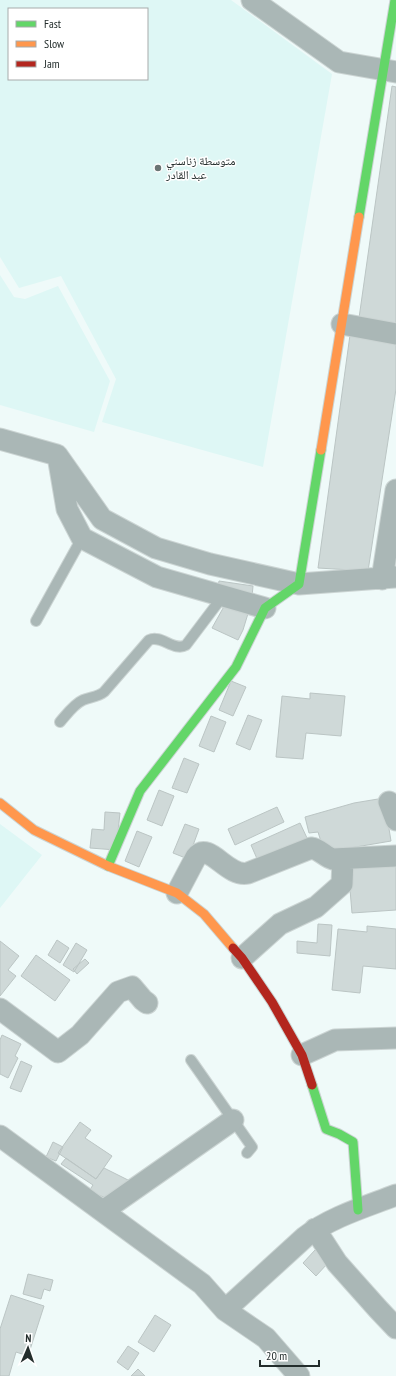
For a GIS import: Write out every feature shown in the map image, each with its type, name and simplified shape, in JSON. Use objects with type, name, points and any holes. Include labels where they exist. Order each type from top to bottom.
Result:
[{"type":"street","points":[[252,0],[339,62],[390,71]]},
{"type":"street","points":[[108,866],[140,791],[236,668],[265,608],[299,584],[342,324],[390,71],[395,0]]},
{"type":"street","points":[[342,324],[396,334]]},
{"type":"street","points":[[0,438],[57,455],[102,519],[156,548],[210,564],[299,584],[389,578],[396,490]]},
{"type":"street","points":[[57,455],[67,509],[82,538],[157,577],[265,608]]},
{"type":"street","points":[[0,803],[34,830],[108,866],[177,893],[204,914],[242,958],[272,1002],[302,1055],[326,1129],[340,1134],[353,1142],[358,1210]]},
{"type":"street","points":[[177,893],[196,857],[203,852],[209,854],[235,872],[241,874],[248,873],[311,848],[317,849],[329,858],[343,859],[396,856]]},
{"type":"street","points":[[242,958],[280,924],[316,906],[342,884],[343,859]]},
{"type":"street","points":[[0,1009],[58,1052],[80,1035],[118,992],[132,987],[147,1003]]},
{"type":"street","points":[[302,1055],[334,1040],[396,1038]]},
{"type":"street","points":[[103,1211],[233,1120]]},
{"type":"street","points":[[0,1136],[202,1284],[225,1310],[266,1338],[299,1376]]},
{"type":"street","points":[[225,1310],[315,1229],[396,1195]]},
{"type":"street","points":[[315,1229],[337,1263],[396,1328]]},
{"type":"lane","points":[[36,621],[82,538]]},
{"type":"lane","points":[[60,722],[73,707],[82,700],[98,696],[104,692],[149,640],[155,639],[178,647],[183,647],[186,645],[223,596]]},
{"type":"lane","points":[[191,1060],[252,1147],[247,1153]]},
{"type":"shaded area","name":"متوسطة زناسني عبد القادر","points":[[0,0],[231,0],[332,74],[263,467],[102,422],[116,379],[61,276],[19,288],[0,257]]},
{"type":"shaded area","points":[[0,275],[14,297],[25,299],[58,286],[110,381],[94,432],[0,405]]},
{"type":"shaded area","points":[[0,824],[42,855],[0,908]]},
{"type":"building","points":[[392,86],[396,87],[396,323],[359,318]]},
{"type":"building","points":[[350,335],[396,342],[396,389],[368,571],[318,568]]},
{"type":"building","points":[[219,581],[253,586],[252,597],[217,592]]},
{"type":"building","points":[[227,601],[250,607],[243,630],[238,640],[212,628]]},
{"type":"building","points":[[231,681],[246,687],[233,716],[219,710]]},
{"type":"building","points":[[310,693],[345,696],[341,736],[306,733],[303,759],[276,757],[282,696],[310,699]]},
{"type":"building","points":[[248,715],[262,720],[250,750],[236,744]]},
{"type":"building","points":[[211,716],[226,722],[214,752],[199,746]]},
{"type":"building","points":[[184,758],[199,764],[187,793],[172,788]]},
{"type":"building","points":[[159,790],[174,796],[162,826],[147,820]]},
{"type":"building","points":[[384,798],[391,841],[344,849],[323,848],[318,832],[309,833],[305,817],[354,803]]},
{"type":"building","points":[[277,807],[284,822],[235,845],[228,829]]},
{"type":"building","points":[[105,812],[120,813],[116,850],[90,848],[92,829],[104,830]]},
{"type":"building","points":[[300,823],[307,838],[258,861],[251,845]]},
{"type":"building","points":[[185,824],[199,829],[188,859],[173,853]]},
{"type":"building","points":[[137,831],[152,837],[139,867],[125,861]]},
{"type":"building","points":[[396,862],[396,910],[352,913],[348,866]]},
{"type":"building","points":[[318,924],[332,925],[330,956],[297,953],[297,941],[317,943]]},
{"type":"building","points":[[367,926],[396,929],[396,969],[363,966],[360,993],[332,990],[338,929],[367,932]]},
{"type":"building","points":[[57,940],[69,948],[60,963],[48,955]]},
{"type":"building","points":[[0,941],[19,956],[8,970],[16,976],[0,996]]},
{"type":"building","points":[[76,943],[87,950],[74,972],[63,965]]},
{"type":"building","points":[[36,955],[70,980],[55,1001],[21,976]]},
{"type":"building","points":[[85,959],[89,963],[77,974],[73,969]]},
{"type":"building","points":[[2,1035],[21,1044],[15,1056],[18,1058],[8,1078],[0,1074],[0,1040]]},
{"type":"building","points":[[21,1061],[32,1066],[21,1092],[10,1088]]},
{"type":"building","points":[[80,1122],[91,1130],[85,1138],[112,1156],[96,1179],[58,1153]]},
{"type":"building","points":[[53,1142],[63,1147],[56,1161],[46,1157]]},
{"type":"building","points":[[66,1158],[96,1179],[104,1168],[136,1184],[113,1201],[89,1191],[93,1185],[61,1164]]},
{"type":"building","points":[[315,1250],[328,1263],[316,1276],[303,1263]]},
{"type":"building","points":[[28,1274],[53,1280],[50,1291],[44,1289],[41,1299],[23,1294]]},
{"type":"building","points":[[11,1295],[44,1306],[28,1356],[16,1352],[9,1376],[0,1376],[0,1329]]},
{"type":"building","points":[[155,1315],[171,1325],[154,1352],[138,1342]]},
{"type":"building","points":[[128,1346],[139,1353],[128,1370],[117,1362]]},
{"type":"building","points":[[138,1369],[145,1376],[131,1376]]},
{"type":"traffic: fast","points":[[359,217],[395,0]]},
{"type":"traffic: fast","points":[[108,866],[140,791],[236,667],[265,608],[299,584],[321,450]]},
{"type":"traffic: fast","points":[[312,1085],[326,1129],[353,1142],[358,1210]]},
{"type":"traffic: slow","points":[[321,450],[359,217]]},
{"type":"traffic: slow","points":[[0,803],[34,830],[108,866],[177,893],[204,914],[233,948]]},
{"type":"traffic: jam","points":[[233,948],[242,958],[272,1002],[302,1055],[312,1085]]},
{"type":"place","name":"متوسطة زناسني عبد القادر","points":[[158,168]]}]
